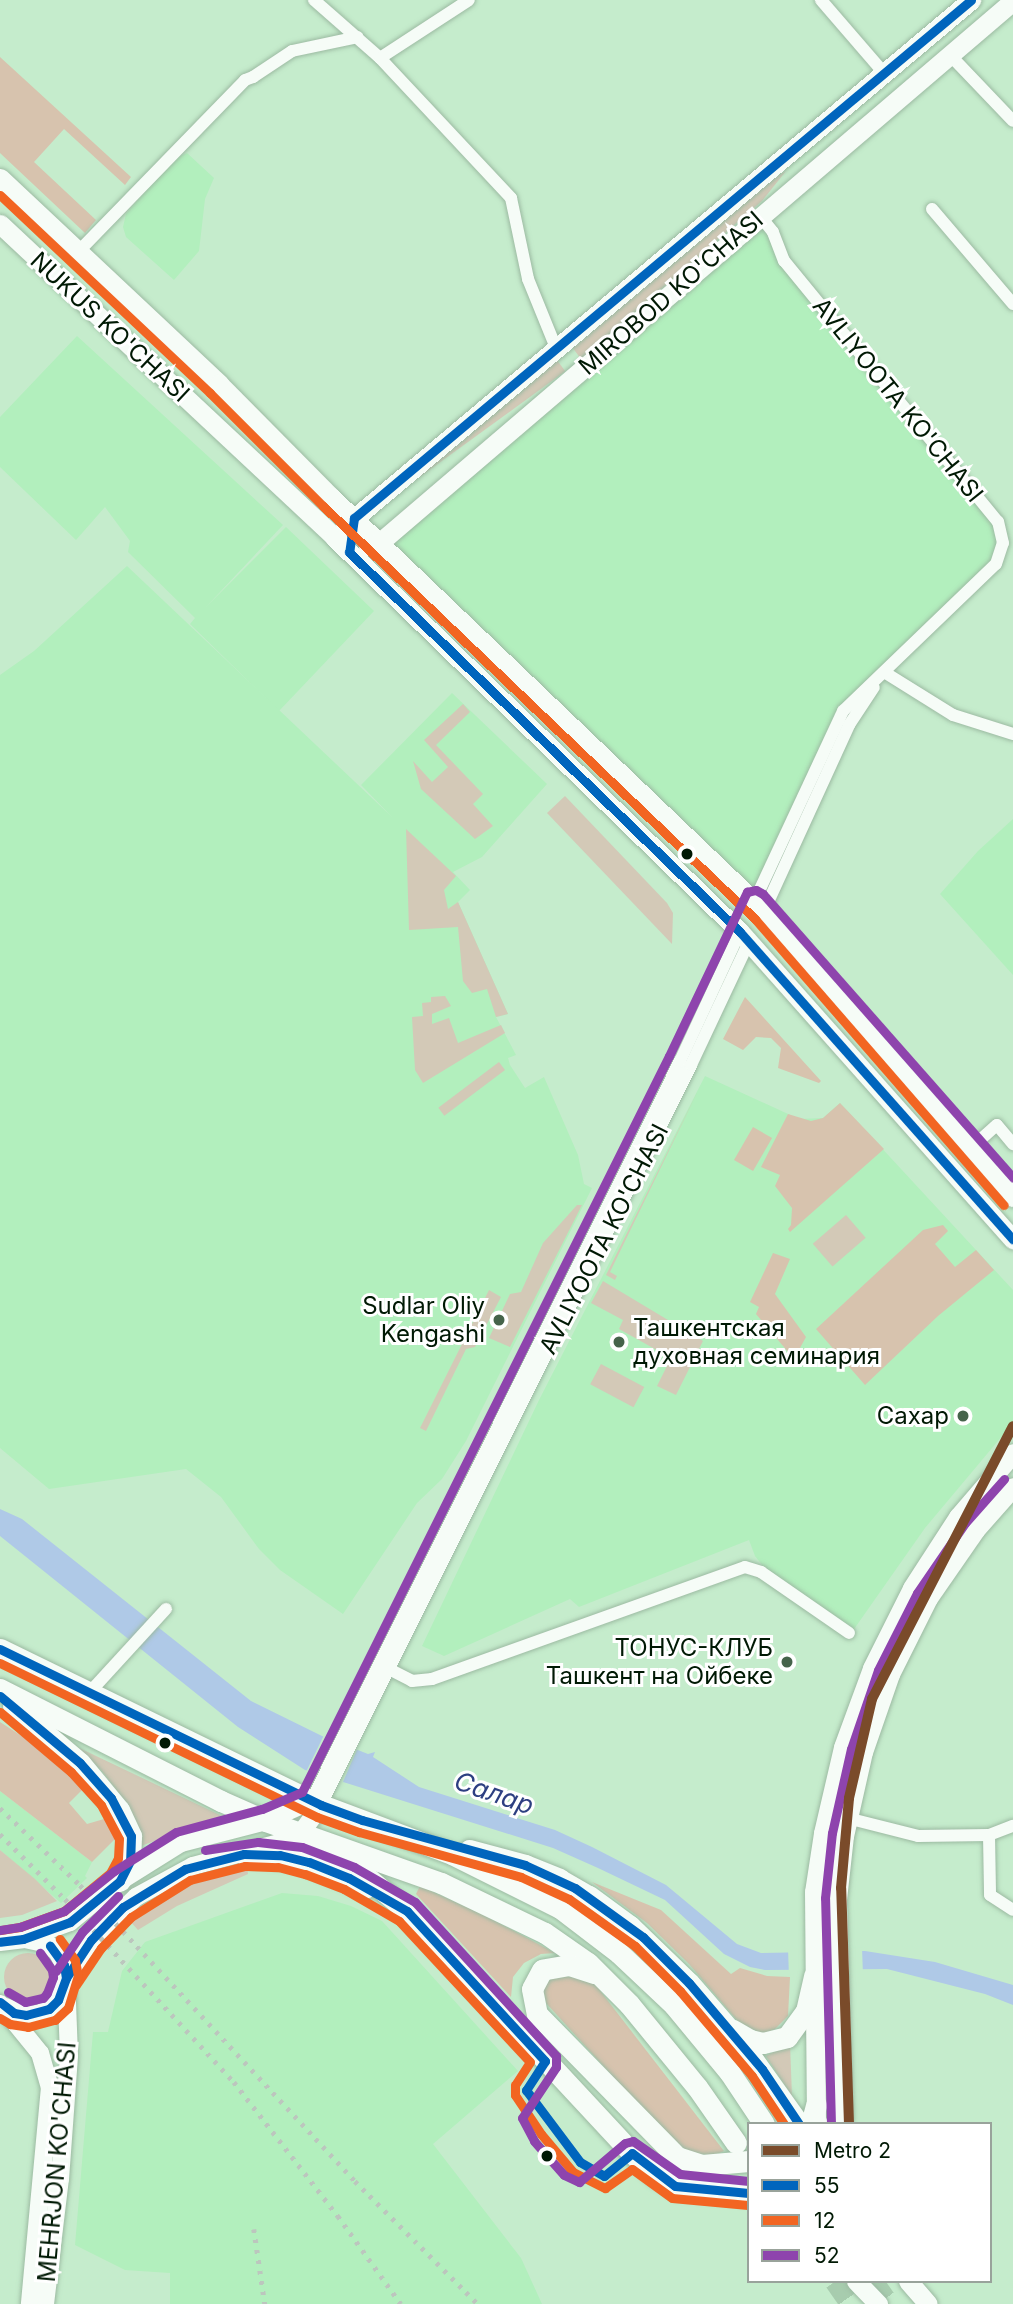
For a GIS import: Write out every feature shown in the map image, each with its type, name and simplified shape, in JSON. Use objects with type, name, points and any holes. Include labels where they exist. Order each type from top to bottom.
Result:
[{"type":"highway","points":[[0,1649],[316,1803],[452,1854],[560,1908],[628,1961],[697,2031],[763,2122]]},
{"type":"highway","points":[[0,1689],[221,1801],[267,1821],[441,1883],[545,1933],[605,1979],[661,2041],[736,2143]]},
{"type":"highway","points":[[0,1696],[80,1763],[119,1810],[131,1836],[130,1861],[120,1881]]},
{"type":"highway","points":[[362,1821],[525,1866],[575,1888],[643,1937],[711,2009],[762,2070],[798,2122]]},
{"type":"highway","points":[[324,1840],[407,1911],[645,2165],[664,2180],[680,2188],[747,2193]]},
{"type":"highway","points":[[244,1854],[280,1855],[309,1862],[349,1878],[407,1911]]},
{"type":"highway","points":[[441,1883],[434,1874],[435,1864],[440,1857],[452,1854]]},
{"type":"highway","points":[[605,1979],[575,1965],[545,1968],[533,1984],[535,2009],[677,2157],[702,2165],[747,2161]]},
{"type":"highway","points":[[711,2009],[750,2040],[778,2041],[792,2033],[803,2017],[814,1975]]},
{"type":"highway","points":[[719,2189],[747,2184]]},
{"type":"main road","name":"MIROBOD KO'CHASI","points":[[334,537],[971,0]]},
{"type":"main road","name":"MIROBOD KO'CHASI","points":[[349,552],[379,543],[1013,1]]},
{"type":"main road","points":[[850,102],[853,118],[869,125]]},
{"type":"main road","name":"NUKUS KO'CHASI","points":[[0,178],[219,384],[379,543],[759,906],[1013,1197]]},
{"type":"main road","name":"NUKUS KO'CHASI","points":[[0,224],[334,537],[745,937],[1013,1239]]},
{"type":"main road","points":[[349,552],[354,518]]},
{"type":"main road","name":"AVLIYOOTA KO'CHASI","points":[[745,937],[759,906]]},
{"type":"main road","points":[[814,2117],[813,1945],[816,1878],[828,1804],[843,1747],[865,1685],[897,1614],[927,1561],[958,1517],[1013,1454]]},
{"type":"main road","points":[[840,2118],[838,1885],[847,1818],[875,1713],[914,1623],[956,1555],[1013,1487]]},
{"type":"main road","points":[[0,1951],[23,1939],[70,1922],[120,1881],[181,1843],[267,1821],[316,1803]]},
{"type":"main road","points":[[1,2004],[26,2015],[49,2009],[58,2000],[66,1978],[91,1940],[136,1897],[185,1869],[283,1843],[302,1833],[316,1803]]},
{"type":"main road","points":[[0,1942],[23,1939],[48,1944],[64,1965],[66,1978]]},
{"type":"main road","name":"MEHRJON KO'CHASI","points":[[45,2304],[60,2179],[69,2055],[66,1978]]},
{"type":"main road","name":"MEHRJON KO'CHASI","points":[[1,2004],[40,2053],[50,2087],[30,2304]]},
{"type":"main road","points":[[858,2283],[878,2304]]},
{"type":"main road","points":[[910,2283],[928,2304]]},
{"type":"street","points":[[314,0],[380,58],[511,198],[528,279],[556,348]]},
{"type":"street","points":[[380,58],[469,0]]},
{"type":"street","points":[[821,0],[884,73]]},
{"type":"street","points":[[78,252],[245,79],[253,77],[292,51],[358,37]]},
{"type":"street","points":[[950,55],[1013,121]]},
{"type":"street","points":[[932,209],[1013,304]]},
{"type":"street","name":"AVLIYOOTA KO'CHASI","points":[[759,906],[849,725],[884,672],[996,564],[1003,543],[998,522],[784,261],[773,232],[761,217]]},
{"type":"street","points":[[998,522],[1013,536]]},
{"type":"street","points":[[996,564],[1013,554]]},
{"type":"street","points":[[884,672],[953,715],[1013,734]]},
{"type":"street","name":"AVLIYOOTA KO'CHASI","points":[[316,1803],[584,1267],[745,937]]},
{"type":"street","points":[[970,1149],[996,1125],[1013,1144]]},
{"type":"street","points":[[384,1667],[412,1681],[432,1679],[745,1567],[761,1572],[849,1633]]},
{"type":"street","points":[[89,1693],[166,1609]]},
{"type":"street","points":[[847,1818],[918,1836],[989,1835],[1013,1826]]},
{"type":"street","points":[[989,1835],[990,1895],[1013,1910]]},
{"type":"shaded area","points":[[0,57],[131,177],[125,185],[64,129],[34,162],[96,220],[85,233],[0,153]]},
{"type":"shaded area","points":[[187,153],[214,178],[205,199],[199,251],[174,280],[126,237],[123,227],[126,214],[172,160]]},
{"type":"shaded area","points":[[786,171],[762,201],[581,359],[572,347],[753,191]]},
{"type":"shaded area","points":[[761,217],[777,249],[998,522],[1001,553],[847,706],[754,902],[379,543]]},
{"type":"shaded area","points":[[77,336],[283,525],[205,608],[286,527],[374,611],[279,711],[190,624],[195,618],[128,552],[130,541],[105,507],[76,540],[0,467],[0,417]]},
{"type":"shaded area","points":[[557,360],[565,371],[398,493],[390,482]]},
{"type":"shaded area","points":[[127,566],[392,817],[361,785],[452,693],[547,784],[482,857],[453,872],[470,890],[458,902],[508,1014],[496,1017],[516,1055],[508,1058],[510,1065],[525,1088],[544,1077],[578,1155],[584,1184],[592,1188],[466,1441],[442,1479],[417,1503],[343,1614],[280,1570],[259,1549],[221,1497],[186,1469],[49,1489],[0,1448],[0,675],[34,651]]},
{"type":"shaded area","points":[[463,704],[470,712],[436,745],[483,794],[473,804],[493,826],[475,839],[421,789],[413,761],[432,782],[448,767],[424,740]]},
{"type":"shaded area","points":[[565,796],[667,903],[673,913],[672,944],[547,813]]},
{"type":"shaded area","points":[[1013,819],[1013,975],[940,894],[978,851]]},
{"type":"shaded area","points":[[406,829],[456,876],[444,890],[448,909],[458,902],[508,1014],[496,1017],[487,989],[472,993],[463,981],[458,927],[409,930]]},
{"type":"shaded area","points":[[445,996],[451,1006],[432,1014],[432,1024],[449,1018],[458,1043],[501,1025],[505,1033],[423,1083],[415,1070],[412,1017],[423,1016],[422,1003],[431,1002],[431,997]]},
{"type":"shaded area","points":[[745,997],[821,1081],[819,1083],[778,1068],[781,1048],[771,1038],[756,1037],[743,1050],[723,1039]]},
{"type":"shaded area","points":[[499,1062],[505,1070],[444,1116],[438,1108]]},
{"type":"shaded area","points":[[705,1076],[799,1119],[823,1118],[840,1103],[1013,1290],[1013,1423],[925,1528],[852,1632],[771,1576],[755,1556],[749,1540],[579,1607],[570,1599],[444,1656],[422,1646],[539,1400]]},
{"type":"shaded area","points":[[698,1091],[610,1272],[617,1276],[615,1280],[606,1275]]},
{"type":"shaded area","points":[[840,1103],[884,1149],[790,1232],[788,1229],[791,1225],[792,1208],[775,1186],[780,1175],[761,1167],[788,1114],[811,1121],[823,1118]]},
{"type":"shaded area","points":[[753,1127],[772,1138],[753,1171],[734,1160]]},
{"type":"shaded area","points":[[577,1205],[582,1205],[510,1347],[489,1338],[510,1294],[521,1292],[543,1243]]},
{"type":"shaded area","points":[[846,1215],[866,1238],[832,1267],[813,1244]]},
{"type":"shaded area","points":[[943,1225],[948,1231],[935,1244],[955,1267],[976,1250],[994,1270],[938,1316],[865,1385],[816,1329],[923,1230]]},
{"type":"shaded area","points":[[773,1253],[790,1259],[775,1294],[806,1337],[794,1359],[756,1314],[759,1307],[750,1302]]},
{"type":"shaded area","points":[[603,1281],[703,1341],[676,1395],[657,1386],[671,1358],[619,1329],[623,1320],[591,1303]]},
{"type":"shaded area","points":[[489,1290],[501,1297],[475,1347],[466,1349],[426,1431],[420,1428]]},
{"type":"shaded area","points":[[601,1364],[644,1387],[633,1407],[590,1384]]},
{"type":"shaded area","points":[[0,1722],[57,1759],[87,1785],[69,1803],[87,1824],[104,1819],[112,1824],[117,1837],[92,1862],[0,1791]]},
{"type":"shaded area","points":[[71,1744],[222,1816],[141,1846],[121,1796],[101,1770]]},
{"type":"shaded area","points":[[0,1791],[92,1862],[85,1876],[87,1878],[61,1903],[0,1850]]},
{"type":"shaded area","points":[[0,1850],[57,1901],[22,1915],[0,1918]]},
{"type":"shaded area","points":[[247,1868],[248,1874],[177,1906],[138,1930],[128,1919],[185,1883],[216,1873]]},
{"type":"shaded area","points":[[592,1882],[661,1910],[731,1974],[740,1968],[767,1976],[790,1977],[788,2016],[775,2029],[764,2034],[741,2025],[689,1964],[647,1923]]},
{"type":"shaded area","points":[[420,1886],[484,1915],[555,1953],[541,1954],[524,1963],[513,1977],[511,1997],[416,1894]]},
{"type":"shaded area","points":[[282,1893],[318,1896],[351,1906],[382,1921],[518,2071],[433,2144],[521,2258],[542,2304],[170,2304],[170,2273],[125,2270],[75,2245],[93,2032],[108,2032],[122,1971],[145,1942]]},
{"type":"shaded area","points":[[28,1953],[45,1960],[52,1977],[45,1994],[28,2001],[11,1994],[4,1977],[11,1960]]},
{"type":"shaded area","points":[[556,1973],[585,1974],[724,2151],[713,2156],[681,2151],[546,2003],[543,1988],[546,1978]]},
{"type":"shaded area","points":[[790,2043],[792,2097],[766,2056]]},
{"type":"water","name":"Салар","points":[[0,1509],[22,1519],[251,1701],[322,1736],[368,1754],[375,1752],[373,1757],[419,1787],[555,1830],[592,1847],[666,1885],[737,1944],[761,1953],[865,1951],[935,1962],[1013,1985],[1013,2005],[985,1994],[887,1969],[765,1970],[750,1967],[724,1954],[665,1900],[553,1848],[305,1770],[238,1727],[0,1536]]},
{"type":"pier","points":[[325,1733],[359,1745],[342,1784],[305,1774]]},
{"type":"pier","points":[[862,1947],[863,1971],[789,1974],[788,1950]]},
{"type":"tunnel","points":[[836,2283],[851,2304]]},
{"type":"tunnel","points":[[874,2283],[889,2304]]},
{"type":"railway","points":[[0,1808],[80,1885],[355,2181],[478,2304]]},
{"type":"railway","points":[[0,1834],[65,1899],[234,2082],[338,2216],[401,2304]]},
{"type":"railway","points":[[254,2229],[265,2304]]},
{"type":"metro line","name":"2","points":[[849,2122],[841,1888],[849,1798],[872,1699],[1013,1426]]},
{"type":"transit line","name":"55","points":[[971,0],[354,518],[349,552],[740,932],[1013,1239]]},
{"type":"transit line","name":"12","points":[[0,195],[210,393],[323,506],[755,919],[1004,1205]]},
{"type":"transit line","name":"52","points":[[0,1930],[20,1927],[64,1911],[114,1871],[176,1832],[262,1809],[302,1792],[669,1056],[747,892],[756,890],[763,894],[1013,1178]]},
{"type":"transit line","name":"52","points":[[831,2122],[825,1898],[832,1833],[851,1749],[878,1670],[917,1593],[965,1523],[1004,1479]]},
{"type":"transit line","name":"55","points":[[0,1649],[321,1805],[362,1820],[525,1865],[575,1888],[643,1937],[689,1983],[762,2069],[798,2122]]},
{"type":"transit line","name":"12","points":[[0,1663],[317,1817],[359,1832],[521,1877],[569,1899],[635,1946],[680,1991],[752,2076],[783,2122]]},
{"type":"transit line","name":"55","points":[[0,1696],[80,1763],[111,1798],[131,1836],[130,1861],[120,1881],[70,1922],[23,1939],[0,1942]]},
{"type":"transit line","name":"12","points":[[0,1712],[71,1772],[101,1805],[119,1839],[118,1858],[110,1873],[64,1911],[20,1927],[0,1930]]},
{"type":"transit line","name":"52","points":[[205,1850],[258,1842],[302,1847],[354,1867],[415,1902],[556,2056],[556,2067],[522,2118],[534,2141],[564,2175],[579,2182],[625,2143],[633,2141],[680,2174],[747,2181]]},
{"type":"transit line","name":"55","points":[[66,1978],[91,1940],[123,1907],[185,1869],[244,1854],[280,1855],[309,1862],[349,1878],[407,1911],[545,2061],[526,2090],[580,2162],[604,2176],[632,2153],[675,2186],[747,2193]]},
{"type":"transit line","name":"12","points":[[76,1985],[101,1948],[131,1917],[190,1880],[245,1866],[278,1867],[305,1874],[344,1889],[399,1921],[530,2062],[515,2085],[515,2095],[541,2134],[573,2172],[605,2188],[632,2169],[672,2198],[747,2205]]},
{"type":"transit line","name":"52","points":[[56,1971],[82,1932],[118,1896]]},
{"type":"transit line","name":"12","points":[[0,2018],[10,2024],[28,2027],[55,2020],[68,2008],[78,1976],[75,1960],[60,1939]]},
{"type":"transit line","name":"55","points":[[0,2002],[14,2013],[26,2015],[49,2009],[58,2000],[66,1978],[64,1965],[50,1946]]},
{"type":"transit line","name":"52","points":[[8,1992],[25,2002],[43,1998],[53,1977],[52,1970],[40,1953]]},
{"type":"place","name":"Sudlar Oliy Kengashi","points":[[499,1320]]},
{"type":"place","name":"Ташкентская духовная семинария","points":[[619,1342]]},
{"type":"place","name":"Сахар","points":[[963,1416]]},
{"type":"place","name":"ТОНУС-КЛУБ Ташкент на Ойбеке","points":[[787,1662]]}]
